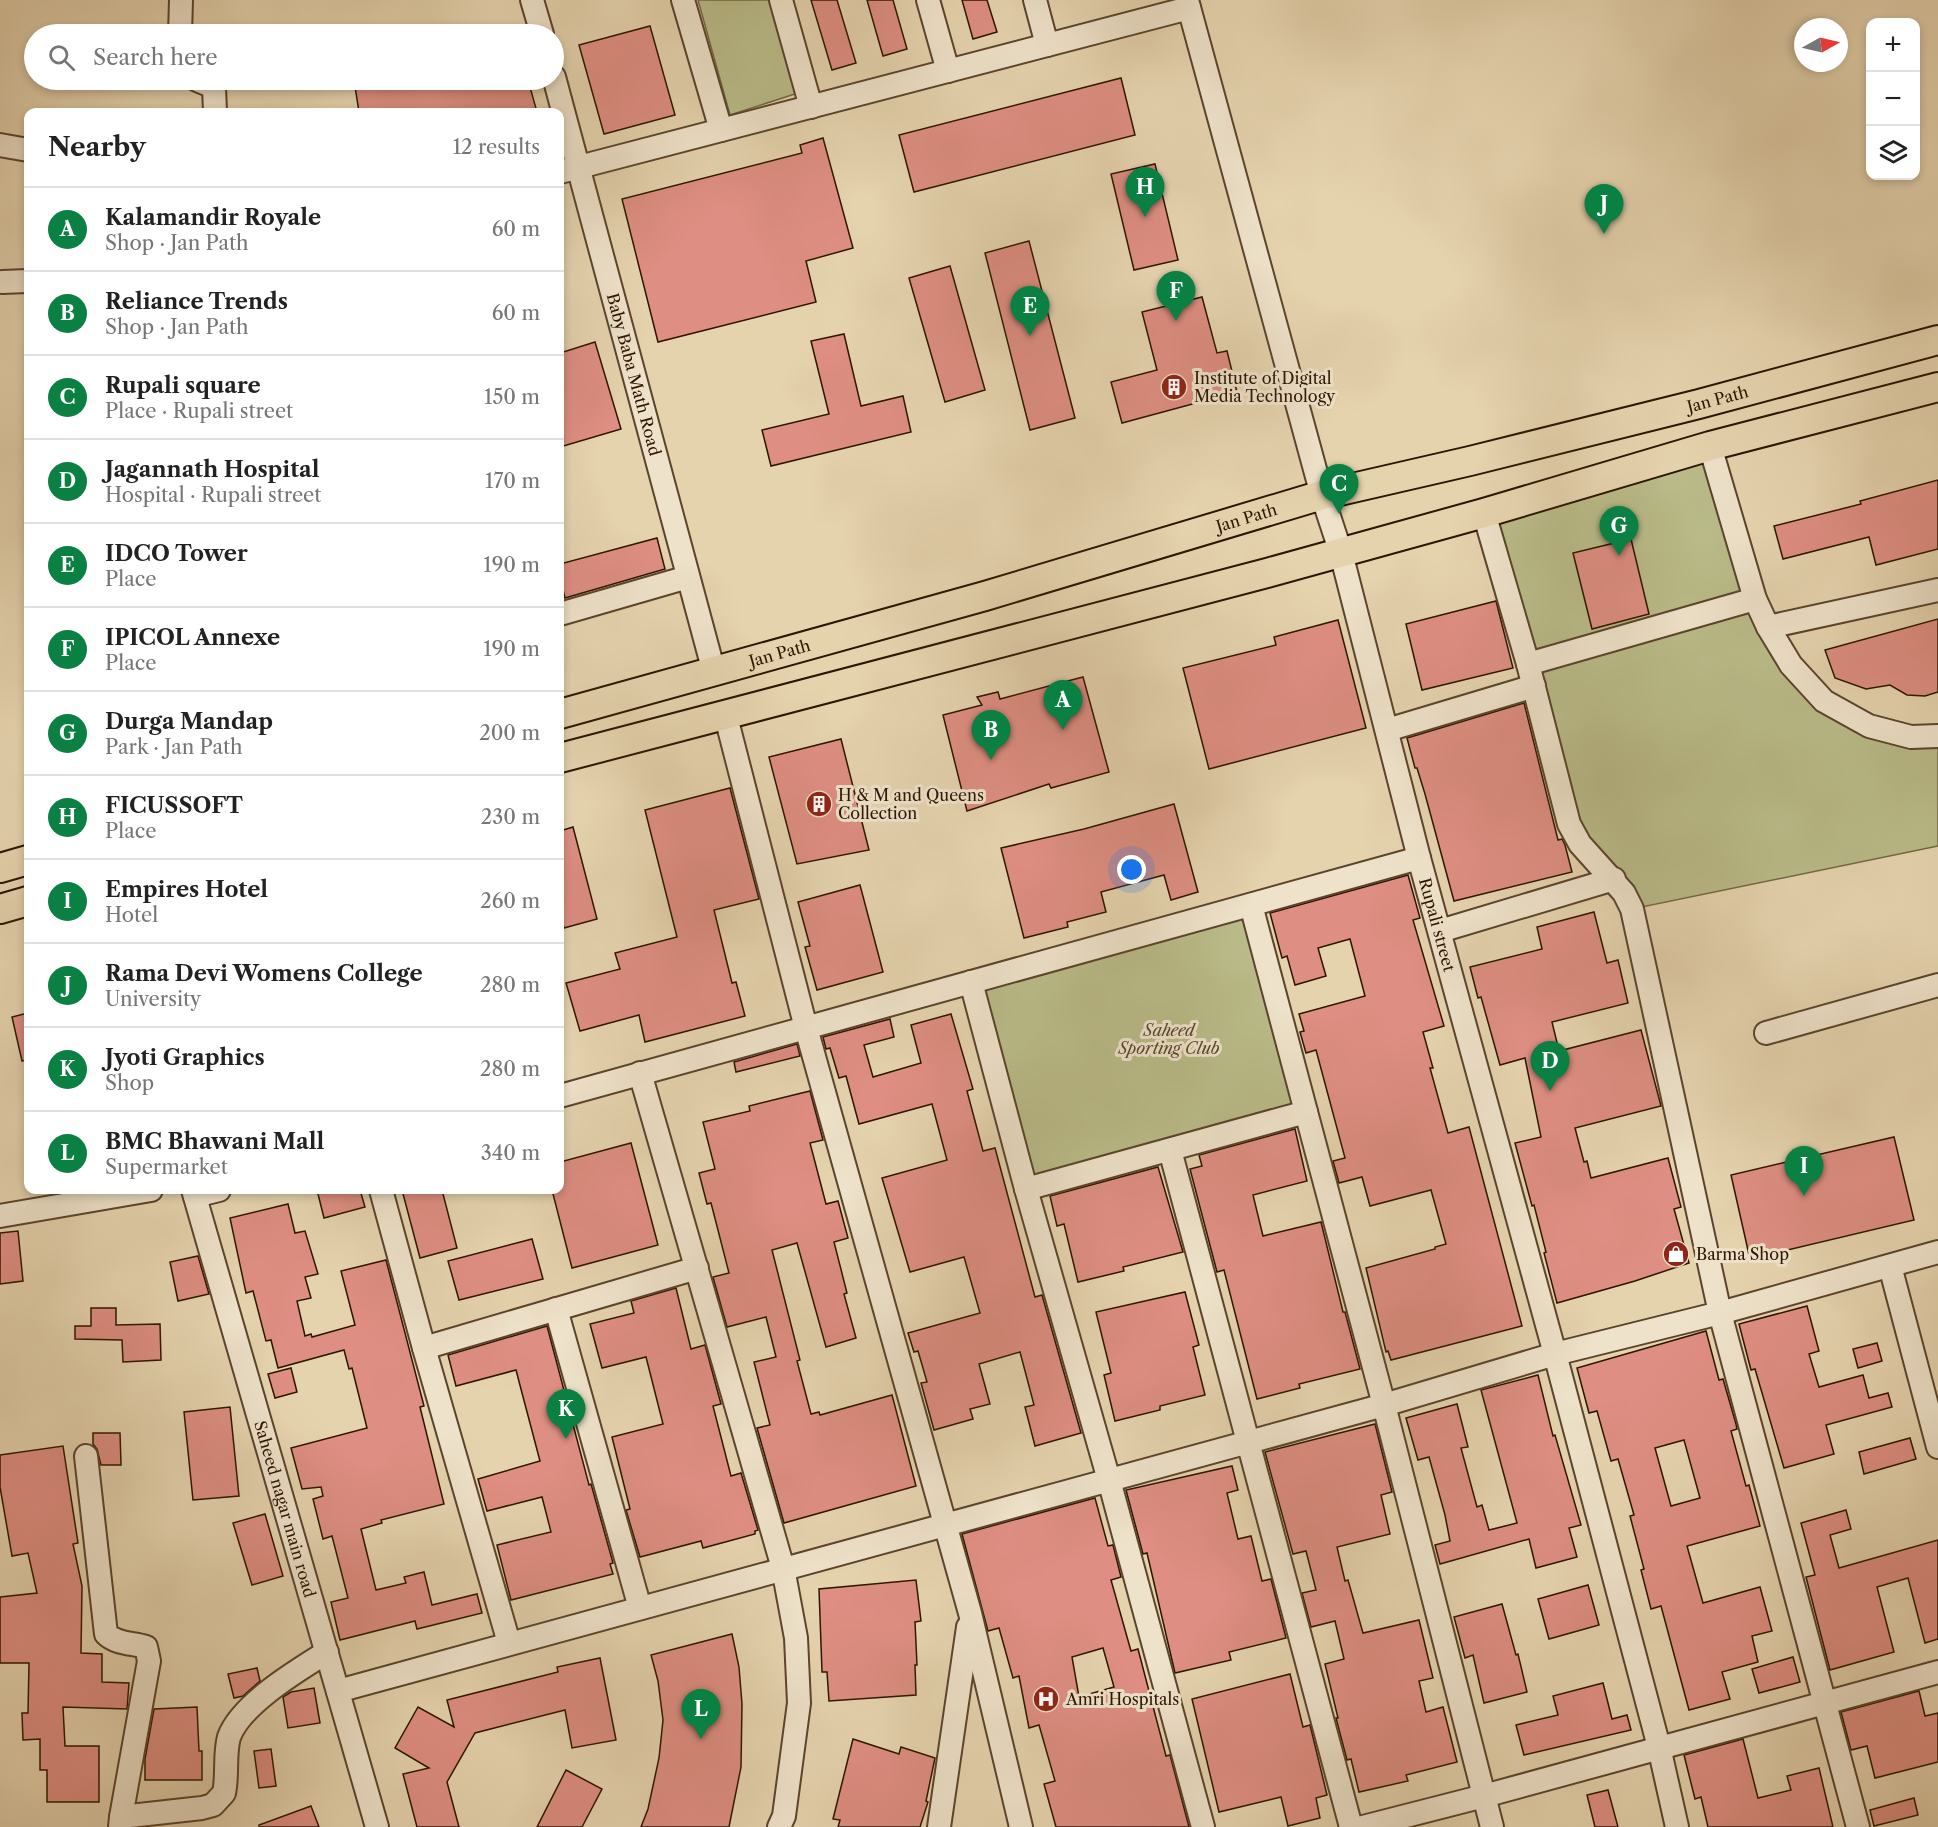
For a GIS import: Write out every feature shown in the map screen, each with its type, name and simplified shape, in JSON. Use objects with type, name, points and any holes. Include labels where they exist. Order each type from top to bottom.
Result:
[{"type":"main road","name":"Jan Path","points":[[564,713],[985,596],[1322,495],[1699,404],[1938,340]]},
{"type":"main road","points":[[564,757],[1341,553],[1710,446],[1938,387]]},
{"type":"main road","points":[[0,868],[24,861]]},
{"type":"main road","points":[[0,909],[24,902]]},
{"type":"street","points":[[180,24],[181,0]]},
{"type":"street","points":[[532,0],[539,24]]},
{"type":"street","points":[[684,0],[721,130]]},
{"type":"street","points":[[781,0],[811,107]]},
{"type":"street","points":[[928,0],[948,71]]},
{"type":"street","points":[[1035,0],[1047,45]]},
{"type":"street","points":[[569,170],[1047,45],[1188,4]]},
{"type":"street","name":"Rupali street","points":[[1188,4],[1322,495],[1341,553],[1419,858],[1555,1354],[1659,1747],[1677,1827]]},
{"type":"street","points":[[214,90],[215,108]]},
{"type":"street","name":"Baby Baba Math Road","points":[[556,90],[559,108]]},
{"type":"street","name":"Baby Baba Math Road","points":[[564,139],[569,170],[714,672]]},
{"type":"street","points":[[0,145],[24,149]]},
{"type":"street","points":[[2,282],[24,281]]},
{"type":"street","points":[[1710,446],[1755,599],[1768,627],[1791,665],[1824,701],[1869,726],[1911,737],[1938,736]]},
{"type":"street","points":[[1484,513],[1531,675],[1569,824],[1580,844],[1614,879],[1632,909],[1720,1313],[1858,1827]]},
{"type":"street","points":[[564,613],[688,577]]},
{"type":"street","points":[[1768,627],[1938,590]]},
{"type":"street","points":[[1387,730],[1531,675],[1755,599]]},
{"type":"street","points":[[725,714],[806,1028],[970,1613],[1021,1827]]},
{"type":"street","points":[[564,1095],[1419,858]]},
{"type":"street","points":[[1440,932],[1614,879]]},
{"type":"street","points":[[1251,905],[1384,1405],[1492,1827]]},
{"type":"street","points":[[971,982],[1203,1827]]},
{"type":"street","points":[[1766,1033],[1938,985]]},
{"type":"street","points":[[640,1073],[783,1568],[796,1638],[799,1703],[784,1816],[779,1827]]},
{"type":"street","points":[[1026,1189],[1306,1112]]},
{"type":"street","points":[[1170,1150],[1246,1442],[1351,1827]]},
{"type":"street","points":[[0,1216],[129,1194]]},
{"type":"street","name":"Saheed nagar main road","points":[[194,1194],[377,1827]]},
{"type":"street","points":[[382,1194],[509,1643]]},
{"type":"street","points":[[338,1691],[1384,1405],[1555,1354],[1720,1313],[1938,1252]]},
{"type":"street","points":[[1890,1266],[1938,1448]]},
{"type":"street","points":[[424,1348],[697,1268]]},
{"type":"street","points":[[556,1309],[640,1608]]},
{"type":"street","points":[[87,1456],[106,1634],[112,1640],[146,1647],[149,1661],[120,1822],[213,1805],[224,1793],[229,1739],[243,1712],[298,1670],[327,1652]]},
{"type":"street","points":[[939,1827],[970,1613]]},
{"type":"street","points":[[1363,1827],[1938,1672]]},
{"type":"green space","points":[[698,0],[772,0],[798,93],[730,115]]},
{"type":"green space","points":[[1708,450],[1751,597],[1530,661],[1487,515]]},
{"type":"green space","points":[[1753,602],[1824,705],[1938,736],[1938,846],[1637,908],[1574,824],[1535,668]]},
{"type":"green space","name":"Saheed Sporting Club","points":[[1243,918],[1294,1105],[1030,1177],[983,990]]},
{"type":"building","points":[[811,0],[837,0],[856,63],[832,70]]},
{"type":"building","points":[[867,0],[893,0],[907,49],[883,56]]},
{"type":"building","points":[[962,0],[987,0],[997,32],[973,39]]},
{"type":"building","points":[[650,26],[675,115],[604,134],[579,45]]},
{"type":"building","points":[[1121,78],[1135,135],[914,192],[899,135]]},
{"type":"building","points":[[356,90],[531,90],[536,108],[358,108]]},
{"type":"building","points":[[823,138],[853,248],[806,261],[816,302],[658,342],[622,199],[802,153],[800,145]]},
{"type":"building","points":[[1155,164],[1178,260],[1134,270],[1111,174]]},
{"type":"building","points":[[1029,241],[1075,418],[1030,430],[985,253]]},
{"type":"building","points":[[950,266],[985,390],[945,402],[909,278]]},
{"type":"building","points":[[1202,297],[1217,353],[1227,351],[1237,392],[1122,423],[1111,382],[1157,370],[1142,312]]},
{"type":"building","points":[[844,334],[861,406],[903,396],[911,432],[771,466],[762,430],[829,414],[811,341]]},
{"type":"building","points":[[595,342],[621,429],[564,446],[564,352]]},
{"type":"building","points":[[1938,480],[1938,549],[1876,565],[1869,537],[1783,559],[1774,526],[1861,504],[1860,501]]},
{"type":"building","points":[[657,538],[665,569],[565,598],[564,563]]},
{"type":"building","points":[[1631,539],[1649,614],[1592,629],[1573,553]]},
{"type":"building","points":[[1496,601],[1513,668],[1422,690],[1406,624]]},
{"type":"building","points":[[1938,619],[1938,692],[1925,696],[1907,695],[1890,685],[1866,689],[1835,678],[1825,650]]},
{"type":"building","points":[[1338,620],[1366,728],[1209,769],[1183,668],[1276,645],[1274,637]]},
{"type":"building","points":[[1083,677],[1109,772],[1051,788],[1049,784],[967,811],[943,715],[982,705],[977,697],[998,692],[1000,699]]},
{"type":"building","points":[[1524,703],[1558,840],[1562,839],[1565,845],[1572,872],[1454,901],[1407,738]]},
{"type":"building","name":"H & M and Queens Collection","points":[[841,739],[869,850],[797,864],[769,757]]},
{"type":"building","points":[[730,788],[759,899],[714,910],[732,983],[736,982],[745,1016],[645,1042],[639,1015],[580,1031],[566,983],[620,969],[615,953],[677,937],[645,810]]},
{"type":"building","points":[[1174,804],[1198,892],[1171,900],[1164,875],[1101,892],[1106,912],[1067,922],[1068,927],[1024,938],[1001,848],[1084,829]]},
{"type":"building","points":[[573,827],[597,919],[564,928],[564,830]]},
{"type":"building","points":[[1408,875],[1420,918],[1413,920],[1444,1026],[1423,1032],[1433,1068],[1430,1068],[1448,1133],[1469,1127],[1522,1326],[1391,1360],[1388,1351],[1386,1352],[1366,1268],[1446,1244],[1431,1190],[1370,1206],[1362,1177],[1339,1183],[1333,1161],[1345,1158],[1316,1050],[1306,1053],[1300,1032],[1304,1031],[1299,1014],[1365,996],[1350,939],[1318,948],[1326,976],[1295,985],[1287,956],[1282,958],[1270,913]]},
{"type":"building","points":[[860,885],[883,972],[817,990],[805,947],[810,946],[798,902]]},
{"type":"building","points":[[1594,912],[1607,963],[1618,960],[1628,1003],[1552,1022],[1559,1051],[1641,1030],[1661,1106],[1575,1128],[1584,1162],[1587,1161],[1591,1178],[1668,1158],[1681,1207],[1674,1209],[1689,1263],[1557,1303],[1534,1205],[1532,1206],[1515,1143],[1541,1137],[1525,1058],[1500,1065],[1470,967],[1542,949],[1537,927]]},
{"type":"building","points":[[24,1014],[24,1061],[22,1061],[12,1017]]},
{"type":"building","points":[[951,1014],[973,1089],[967,1091],[983,1151],[995,1148],[1035,1297],[1042,1295],[1081,1433],[1035,1446],[1025,1407],[1034,1405],[1020,1352],[979,1364],[990,1404],[970,1409],[973,1419],[934,1430],[921,1383],[927,1382],[918,1351],[914,1352],[908,1333],[980,1313],[964,1257],[910,1272],[882,1178],[947,1160],[932,1104],[859,1124],[846,1076],[839,1078],[830,1048],[826,1049],[823,1037],[890,1019],[894,1037],[864,1045],[873,1077],[921,1063],[911,1025]]},
{"type":"building","points":[[797,1044],[800,1056],[736,1072],[734,1062]]},
{"type":"building","points":[[810,1091],[823,1140],[810,1143],[826,1204],[838,1201],[848,1238],[834,1242],[847,1293],[844,1294],[856,1338],[826,1347],[797,1243],[772,1250],[811,1414],[819,1412],[820,1415],[892,1395],[916,1486],[784,1523],[757,1428],[770,1425],[754,1362],[776,1357],[766,1317],[727,1327],[713,1277],[729,1273],[711,1203],[707,1204],[699,1173],[715,1169],[703,1122],[750,1111],[749,1106]]},
{"type":"building","points":[[1295,1129],[1307,1181],[1253,1195],[1263,1236],[1321,1222],[1343,1312],[1345,1312],[1360,1369],[1299,1384],[1300,1388],[1257,1399],[1224,1270],[1217,1272],[1190,1169],[1202,1166],[1199,1155]]},
{"type":"building","points":[[1894,1137],[1914,1220],[1750,1259],[1731,1175]]},
{"type":"building","points":[[631,1143],[658,1245],[572,1268],[553,1194],[564,1194],[564,1161]]},
{"type":"building","points":[[1158,1167],[1183,1252],[1123,1267],[1124,1271],[1078,1282],[1064,1224],[1057,1226],[1050,1196]]},
{"type":"building","points":[[318,1194],[361,1194],[365,1207],[324,1218]]},
{"type":"building","points":[[403,1194],[443,1194],[457,1248],[420,1258]]},
{"type":"building","points":[[288,1204],[295,1233],[305,1231],[318,1274],[305,1277],[311,1298],[297,1301],[305,1336],[311,1334],[312,1337],[355,1325],[341,1271],[386,1260],[424,1406],[420,1407],[444,1504],[381,1520],[382,1523],[361,1529],[376,1590],[406,1583],[404,1577],[424,1572],[432,1605],[477,1594],[482,1613],[417,1629],[415,1621],[340,1640],[331,1602],[348,1598],[332,1536],[323,1539],[313,1499],[323,1496],[321,1487],[302,1489],[291,1448],[367,1428],[352,1368],[349,1369],[344,1350],[278,1368],[271,1340],[266,1341],[253,1291],[246,1293],[230,1218]]},
{"type":"building","points":[[18,1231],[23,1281],[0,1284],[0,1233]]},
{"type":"building","points":[[532,1239],[543,1279],[459,1300],[448,1261]]},
{"type":"building","points":[[198,1256],[209,1294],[178,1301],[170,1262]]},
{"type":"building","points":[[676,1288],[691,1349],[705,1345],[721,1404],[713,1406],[731,1476],[741,1473],[758,1530],[755,1534],[703,1548],[701,1541],[640,1557],[626,1510],[630,1509],[612,1437],[663,1424],[646,1357],[602,1368],[590,1324],[634,1313],[631,1301]]},
{"type":"building","points":[[1185,1292],[1199,1345],[1193,1347],[1205,1395],[1160,1406],[1160,1410],[1115,1421],[1104,1375],[1111,1373],[1096,1312]]},
{"type":"building","points":[[1807,1306],[1819,1351],[1809,1354],[1819,1387],[1863,1375],[1869,1398],[1888,1393],[1892,1407],[1826,1425],[1834,1454],[1784,1468],[1755,1369],[1751,1370],[1739,1324]]},
{"type":"building","points":[[91,1308],[116,1308],[116,1325],[160,1324],[161,1360],[123,1362],[122,1340],[75,1339],[75,1326],[91,1326]]},
{"type":"building","points":[[547,1326],[589,1485],[591,1484],[613,1563],[610,1564],[613,1574],[511,1600],[497,1545],[551,1532],[542,1497],[487,1511],[478,1479],[540,1461],[516,1370],[456,1386],[448,1355]]},
{"type":"building","points":[[1706,1331],[1719,1380],[1723,1379],[1736,1424],[1737,1429],[1731,1431],[1760,1526],[1687,1546],[1703,1603],[1760,1587],[1772,1631],[1752,1636],[1758,1662],[1722,1672],[1730,1699],[1689,1710],[1661,1606],[1651,1609],[1641,1570],[1644,1569],[1630,1516],[1634,1515],[1618,1459],[1611,1461],[1597,1411],[1589,1413],[1577,1368]],"holes":[[[1684,1440],[1700,1498],[1671,1506],[1655,1448]]]},
{"type":"building","points":[[1877,1343],[1882,1361],[1858,1368],[1853,1349]]},
{"type":"building","points":[[291,1368],[297,1392],[275,1398],[268,1374]]},
{"type":"building","points":[[1538,1375],[1553,1436],[1555,1435],[1581,1525],[1569,1528],[1577,1557],[1536,1568],[1529,1539],[1440,1564],[1435,1545],[1450,1541],[1445,1515],[1429,1457],[1418,1460],[1406,1418],[1457,1404],[1468,1447],[1461,1448],[1477,1507],[1482,1505],[1489,1530],[1517,1523],[1481,1390]]},
{"type":"building","points":[[230,1407],[239,1496],[193,1500],[184,1412]]},
{"type":"building","points":[[1375,1424],[1392,1492],[1381,1495],[1390,1534],[1337,1547],[1345,1581],[1348,1580],[1363,1633],[1419,1620],[1433,1678],[1419,1681],[1426,1712],[1443,1707],[1457,1762],[1406,1775],[1408,1781],[1359,1792],[1351,1759],[1347,1760],[1325,1664],[1344,1659],[1335,1621],[1311,1627],[1302,1593],[1316,1590],[1306,1551],[1293,1554],[1265,1452]]},
{"type":"building","points":[[93,1433],[120,1433],[121,1465],[101,1465],[97,1449],[93,1444]]},
{"type":"building","points":[[1910,1438],[1916,1459],[1864,1474],[1859,1452]]},
{"type":"building","points":[[63,1446],[78,1543],[73,1544],[82,1586],[81,1653],[102,1654],[102,1682],[129,1683],[127,1709],[63,1707],[65,1746],[99,1746],[99,1802],[47,1802],[47,1770],[40,1770],[40,1739],[23,1740],[22,1713],[28,1713],[29,1663],[0,1663],[0,1597],[37,1593],[28,1553],[12,1556],[0,1487],[0,1455]]},
{"type":"building","points":[[1232,1466],[1238,1490],[1227,1493],[1238,1539],[1251,1536],[1262,1581],[1271,1579],[1286,1638],[1229,1652],[1231,1660],[1175,1673],[1147,1553],[1143,1554],[1126,1490]]},
{"type":"building","points":[[1095,1498],[1108,1546],[1113,1545],[1121,1577],[1111,1580],[1131,1651],[1138,1649],[1166,1756],[1170,1755],[1189,1827],[1056,1827],[1044,1784],[1055,1781],[1039,1725],[1029,1728],[1019,1676],[1013,1678],[999,1628],[988,1631],[962,1534]],"holes":[[[1103,1648],[1114,1687],[1079,1697],[1072,1657]]]},
{"type":"building","points":[[1846,1510],[1851,1529],[1830,1535],[1839,1568],[1938,1540],[1938,1639],[1925,1643],[1908,1578],[1877,1587],[1894,1652],[1830,1670],[1806,1577],[1815,1575],[1801,1523]]},
{"type":"building","points":[[265,1514],[283,1576],[252,1585],[233,1523]]},
{"type":"building","points":[[916,1580],[921,1621],[915,1622],[916,1695],[829,1701],[827,1672],[822,1672],[819,1589]]},
{"type":"building","points":[[1588,1585],[1599,1625],[1549,1639],[1538,1599]]},
{"type":"building","points":[[1502,1604],[1527,1692],[1484,1703],[1473,1655],[1465,1658],[1454,1617]]},
{"type":"building","points":[[732,1634],[739,1667],[742,1704],[741,1767],[729,1827],[641,1827],[648,1809],[659,1758],[663,1720],[658,1681],[651,1655]]},
{"type":"building","points":[[1793,1657],[1800,1682],[1759,1693],[1752,1669]]},
{"type":"building","points":[[600,1658],[616,1740],[572,1748],[565,1710],[475,1733],[447,1782],[459,1827],[417,1827],[403,1774],[429,1768],[395,1748],[418,1707],[454,1727],[447,1700],[558,1672],[557,1667]]},
{"type":"building","points":[[257,1668],[260,1681],[243,1696],[234,1698],[228,1674]]},
{"type":"building","points":[[1290,1674],[1303,1727],[1310,1725],[1327,1795],[1316,1798],[1320,1818],[1288,1826],[1281,1797],[1219,1812],[1192,1699]]},
{"type":"building","points":[[1603,1683],[1612,1719],[1627,1715],[1631,1730],[1524,1755],[1516,1725],[1558,1715],[1553,1696]]},
{"type":"building","points":[[314,1688],[320,1723],[288,1728],[283,1697],[291,1692]]},
{"type":"building","points":[[1919,1691],[1925,1716],[1938,1713],[1938,1762],[1875,1778],[1867,1746],[1851,1750],[1841,1712]]},
{"type":"building","points":[[197,1707],[199,1751],[202,1751],[202,1780],[145,1780],[145,1759],[154,1709]]},
{"type":"building","points":[[853,1739],[899,1754],[901,1747],[935,1758],[926,1801],[928,1802],[920,1827],[838,1827],[840,1820],[833,1819]]},
{"type":"building","points":[[1743,1739],[1758,1798],[1791,1790],[1787,1776],[1819,1768],[1833,1827],[1708,1827],[1701,1797],[1695,1799],[1684,1755]]},
{"type":"building","points":[[271,1749],[276,1786],[259,1788],[254,1751]]},
{"type":"building","points":[[566,1770],[602,1789],[582,1827],[537,1827]]},
{"type":"building","points":[[1608,1790],[1618,1827],[1595,1827],[1587,1795]]},
{"type":"building","points":[[1914,1798],[1918,1815],[1874,1826],[1870,1810]]},
{"type":"building","points":[[311,1806],[319,1827],[259,1827],[259,1825]]},
{"type":"place","name":"FICUSSOFT","points":[[1145,217]]},
{"type":"place","name":"Rama Devi Womens College","points":[[1604,234]]},
{"type":"place","name":"IPICOL Annexe","points":[[1176,321]]},
{"type":"place","name":"IDCO Tower","points":[[1030,336]]},
{"type":"place","name":"Institute of Digital Media Technology","points":[[1174,387]]},
{"type":"place","name":"Rupali square","points":[[1339,514]]},
{"type":"place","name":"Durga Mandap","points":[[1619,556]]},
{"type":"place","name":"Kalamandir Royale","points":[[1063,730]]},
{"type":"place","name":"Reliance Trends","points":[[991,760]]},
{"type":"place","name":"H & M and Queens Collection","points":[[819,804]]},
{"type":"place","name":"Jagannath Hospital","points":[[1550,1091]]},
{"type":"place","name":"Empires Hotel","points":[[1804,1196]]},
{"type":"place","name":"Barma Shop","points":[[1676,1254]]},
{"type":"place","name":"Jyoti Graphics","points":[[566,1439]]},
{"type":"place","name":"Amri Hospitals","points":[[1046,1699]]},
{"type":"place","name":"BMC Bhawani Mall","points":[[701,1739]]}]
